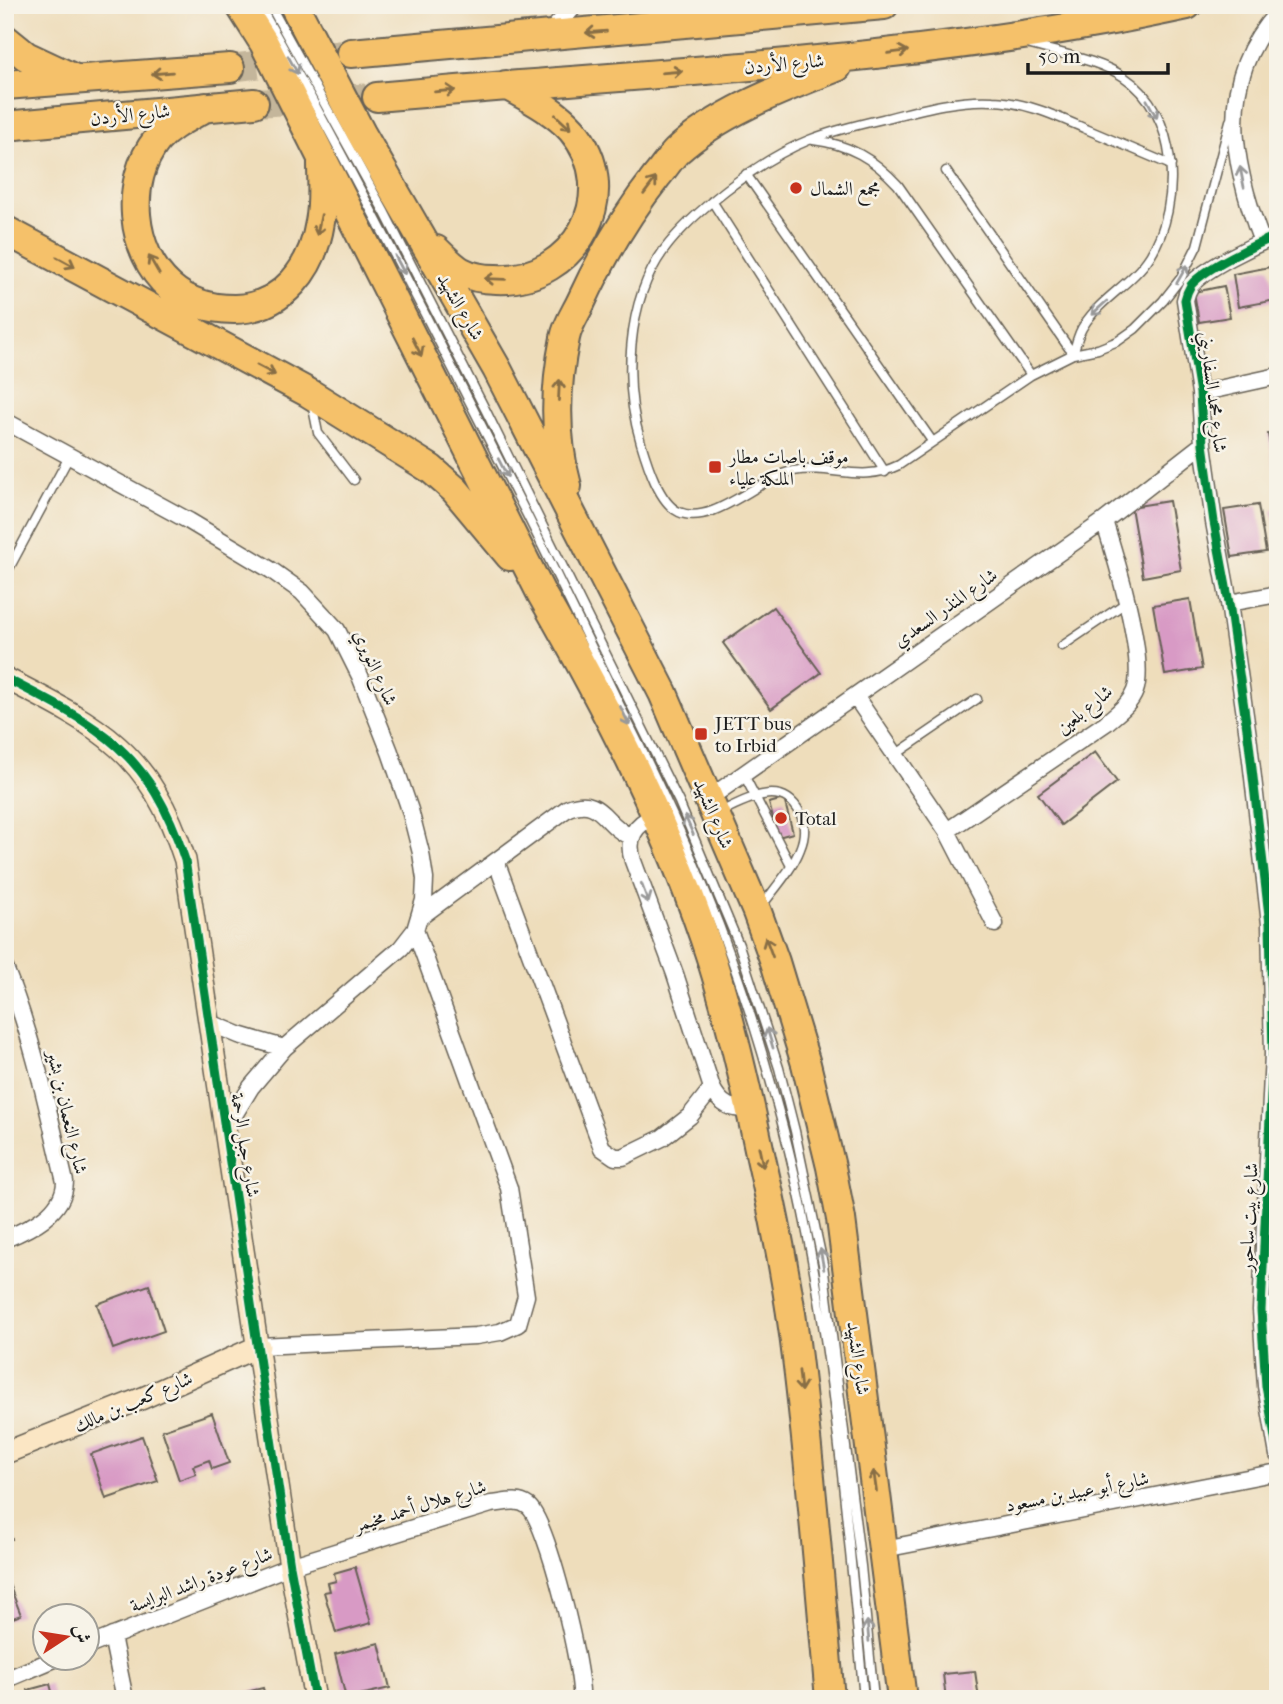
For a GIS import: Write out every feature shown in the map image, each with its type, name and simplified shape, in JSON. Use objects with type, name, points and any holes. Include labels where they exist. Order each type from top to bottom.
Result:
[{"type":"highway","points":[[240,5],[264,43],[541,593],[591,681],[656,816],[695,911],[730,1021],[782,1257],[797,1356],[830,1699]]},
{"type":"highway","name":"شارع الشهيد","points":[[294,5],[361,133],[497,369],[663,693],[757,912],[792,1013],[831,1167],[841,1219],[902,1699]]},
{"type":"highway","points":[[351,53],[884,5]]},
{"type":"highway","name":"شارع الأردن","points":[[377,97],[864,56],[1008,37],[1187,5]]},
{"type":"highway","points":[[5,39],[41,65],[79,80]]},
{"type":"highway","points":[[590,551],[573,507],[562,467],[557,424],[565,335],[602,260],[620,228],[677,151],[722,119],[768,94],[864,56]]},
{"type":"highway","name":"شارع الأردن","points":[[5,85],[230,68]]},
{"type":"highway","points":[[399,198],[424,238],[445,259],[460,271],[481,279],[528,277],[550,268],[568,254],[590,217],[593,177],[587,153],[574,132],[555,114],[506,85]]},
{"type":"highway","name":"شارع الأردن","points":[[5,126],[254,103]]},
{"type":"highway","points":[[205,107],[158,139],[143,165],[135,194],[137,226],[155,269],[171,288],[196,303],[220,309],[255,307],[280,295],[297,279],[314,244],[320,224],[322,157]]},
{"type":"highway","points":[[5,230],[309,393],[431,469],[444,479],[541,593]]},
{"type":"street","points":[[545,37],[576,5]]},
{"type":"street","points":[[745,5],[800,13]]},
{"type":"street","points":[[1262,242],[1244,188],[1236,131],[1236,103],[1241,70],[1255,39],[1278,12]]},
{"type":"street","name":"شارع محمد السفاريني","points":[[1229,603],[1203,444],[1199,393],[1185,300],[1189,288],[1200,278],[1278,235]]},
{"type":"street","points":[[1199,393],[1278,376]]},
{"type":"street","name":"شارع النويري","points":[[5,421],[189,521],[271,570],[302,592],[337,630],[360,676],[410,810],[425,878],[418,924]]},
{"type":"street","name":"شارع المنذر السعدي","points":[[711,806],[744,775],[1104,521],[1203,444]]},
{"type":"street","name":"شارع بلعين","points":[[947,831],[1106,723],[1125,707],[1135,690],[1137,678],[1127,602],[1104,521]]},
{"type":"street","points":[[1229,603],[1278,594]]},
{"type":"street","name":"شارع بيت ساحور","points":[[1229,603],[1249,743],[1270,924],[1273,1054],[1261,1310],[1266,1386],[1278,1455]]},
{"type":"street","name":"شارع جبل الرحمة","points":[[5,678],[76,714],[140,768],[159,796],[174,826],[185,860],[290,1566],[315,1699]]},
{"type":"street","points":[[855,696],[947,831],[995,924]]},
{"type":"street","points":[[226,1128],[251,1087],[284,1048],[401,948],[418,924],[496,861],[568,808],[589,804],[598,809],[612,826],[631,837]]},
{"type":"street","points":[[656,816],[636,827],[629,850],[675,974],[712,1088],[717,1098],[734,1110],[751,1109]]},
{"type":"street","points":[[496,861],[602,1148],[615,1157],[623,1157],[662,1138],[691,1116],[712,1088]]},
{"type":"street","points":[[259,1346],[476,1336],[500,1332],[519,1324],[526,1296],[509,1188],[418,924]]},
{"type":"street","name":"شارع النعمان بن بشير","points":[[5,968],[16,993],[43,1084],[65,1182],[61,1196],[47,1216],[27,1230],[5,1239]]},
{"type":"street","points":[[208,1022],[239,1035],[284,1048]]},
{"type":"street","points":[[1261,1310],[1278,1304]]},
{"type":"street","name":"شارع كعب بن مالك","points":[[5,1453],[143,1398],[259,1346]]},
{"type":"street","name":"شارع أبو عبيد بن مسعود","points":[[884,1549],[1278,1472]]},
{"type":"street","name":"شارع هلال أحمد مخيمر","points":[[290,1566],[491,1504],[518,1501],[531,1508],[547,1543],[580,1671],[581,1699]]},
{"type":"street","name":"شارع عودة راشد البرايسة","points":[[102,1640],[290,1566]]},
{"type":"street","points":[[112,1636],[125,1699]]},
{"type":"street","points":[[5,1680],[32,1669]]},
{"type":"lane","points":[[260,5],[412,288],[543,548],[662,790],[728,948],[780,1116],[814,1267],[832,1389],[864,1699]]},
{"type":"lane","points":[[270,5],[385,213],[486,411],[679,802],[739,945],[785,1093],[823,1264],[861,1566],[874,1699]]},
{"type":"lane","points":[[1008,37],[1106,68],[1124,77],[1139,89],[1151,105],[1166,142],[1171,164],[1168,214],[1150,256],[1136,274],[1082,326],[1073,354]]},
{"type":"lane","points":[[1171,164],[1023,105],[967,101],[849,127],[777,155],[746,174],[685,225],[663,252],[646,284],[636,318],[631,354],[632,394],[638,433],[650,471],[668,505],[680,513],[706,514],[772,477],[792,472],[813,469],[869,475],[885,472],[1031,375],[1073,354],[1098,349],[1118,341],[1135,329],[1181,278],[1197,246],[1236,103]]},
{"type":"lane","points":[[810,140],[850,148],[885,170],[1031,375]]},
{"type":"lane","points":[[946,171],[1073,354]]},
{"type":"lane","points":[[746,174],[932,441]]},
{"type":"lane","points":[[712,201],[885,472]]},
{"type":"lane","points":[[309,393],[318,433],[354,480]]},
{"type":"lane","points":[[5,576],[70,455]]},
{"type":"lane","points":[[1062,646],[1127,602]]},
{"type":"lane","points":[[895,755],[977,699]]},
{"type":"lane","points":[[744,775],[791,866]]},
{"type":"lane","points":[[711,806],[770,793],[783,795],[796,805],[803,820],[805,836],[800,852],[757,912]]},
{"type":"building","points":[[1270,267],[1276,300],[1238,307],[1233,274]]},
{"type":"building","points":[[1224,286],[1230,317],[1199,322],[1194,292]]},
{"type":"building","points":[[1278,432],[1278,476],[1276,476],[1268,434]]},
{"type":"building","points":[[1169,501],[1181,570],[1143,577],[1131,507]]},
{"type":"building","points":[[1258,505],[1266,552],[1232,557],[1224,510]]},
{"type":"building","points":[[1278,509],[1278,532],[1277,532],[1272,510]]},
{"type":"building","points":[[1190,599],[1202,669],[1165,675],[1153,605]]},
{"type":"building","points":[[773,607],[821,673],[771,709],[723,643]]},
{"type":"building","points":[[1095,752],[1117,782],[1061,825],[1038,794]]},
{"type":"building","name":"Total","points":[[784,799],[793,833],[778,837],[769,803]]},
{"type":"building","points":[[149,1285],[164,1331],[113,1349],[97,1304]]},
{"type":"building","points":[[212,1413],[229,1463],[212,1469],[209,1460],[193,1466],[196,1474],[179,1480],[162,1430]]},
{"type":"building","points":[[142,1436],[158,1481],[106,1499],[91,1454]]},
{"type":"building","points":[[5,1520],[12,1539],[5,1541]]},
{"type":"building","points":[[355,1567],[371,1623],[336,1633],[324,1592],[330,1591],[328,1583],[336,1581],[334,1573]]},
{"type":"building","points":[[5,1574],[21,1615],[5,1621]]},
{"type":"building","points":[[379,1643],[390,1688],[346,1698],[335,1654]]},
{"type":"building","points":[[975,1671],[979,1699],[946,1699],[943,1674]]},
{"type":"building","points":[[50,1684],[54,1699],[31,1699],[28,1690]]},
{"type":"building","points":[[263,1688],[266,1699],[221,1699],[221,1698]]},
{"type":"tunnel","points":[[230,68],[351,53]]},
{"type":"tunnel","points":[[254,103],[377,97]]},
{"type":"cycle path","points":[[1278,235],[1207,271],[1191,285],[1185,300],[1200,393],[1203,444],[1214,522],[1229,603],[1249,743],[1270,924],[1273,1054],[1261,1310],[1266,1386],[1278,1455]]},
{"type":"cycle path","points":[[5,678],[69,712],[118,747],[156,793],[185,860],[290,1566],[315,1699]]},
{"type":"place","name":"مجمع الشمال","points":[[796,188]]},
{"type":"place","name":"موقف باصات مطار الملكة علياء","points":[[715,467]]},
{"type":"place","name":"JETT bus to Irbid","points":[[701,734]]},
{"type":"place","name":"Total","points":[[781,818]]}]
